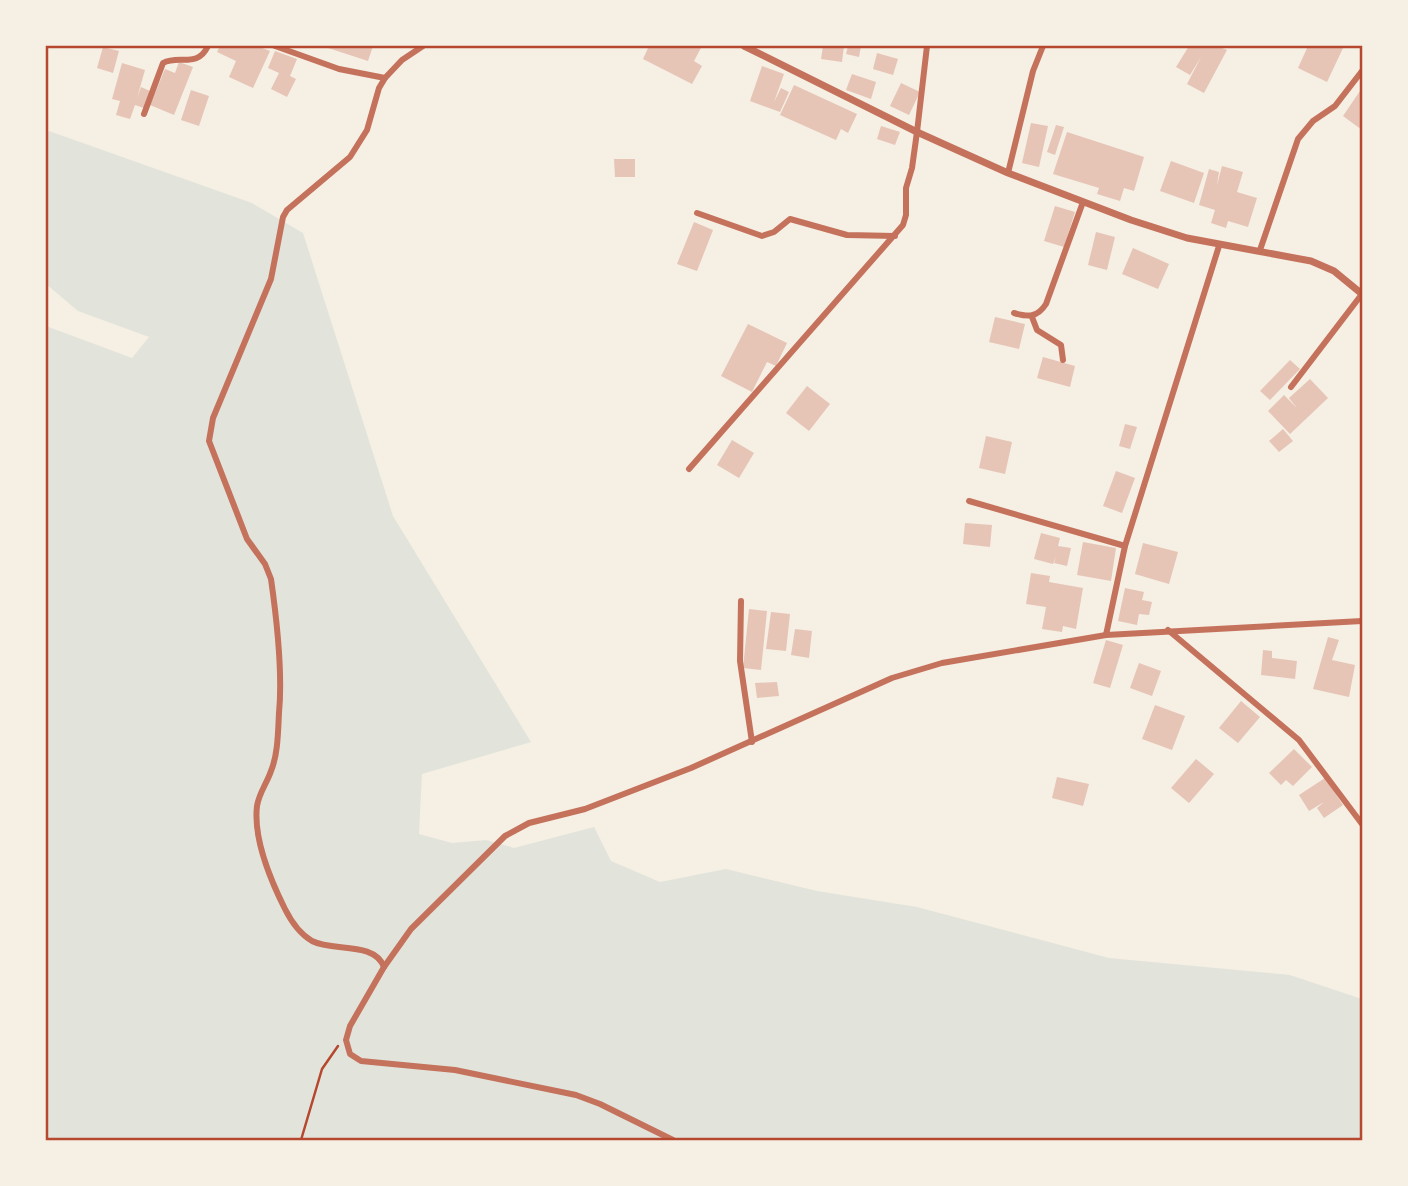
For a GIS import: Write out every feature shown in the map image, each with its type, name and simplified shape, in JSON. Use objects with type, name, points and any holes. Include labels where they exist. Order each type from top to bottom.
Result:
[{"type":"street","points":[[144,114],[163,63],[169,60],[191,61],[199,57],[208,46]]},
{"type":"street","points":[[275,46],[339,69],[385,78]]},
{"type":"street","points":[[384,967],[379,957],[368,952],[330,947],[302,934],[285,910],[269,872],[256,817],[258,799],[274,763],[280,701],[271,579],[265,564],[247,539],[209,441],[213,418],[271,279],[282,218],[287,210],[350,157],[367,130],[379,88],[385,78],[402,60],[423,46]]},
{"type":"street","points":[[744,46],[918,132],[1008,173],[1083,202],[1131,220],[1219,246],[1260,250],[1311,261],[1335,271],[1362,294],[1292,387]]},
{"type":"street","points":[[689,469],[895,236],[905,219],[906,188],[918,132],[927,46]]},
{"type":"street","points":[[1008,173],[1033,71],[1043,46]]},
{"type":"street","points":[[1260,250],[1298,139],[1313,121],[1335,106],[1363,71]]},
{"type":"street","points":[[1014,313],[1032,317],[1046,304],[1083,202]]},
{"type":"street","points":[[697,214],[762,236],[774,232],[790,219],[847,235],[895,236]]},
{"type":"street","points":[[1106,635],[1125,546],[1219,246]]},
{"type":"street","points":[[1032,317],[1037,330],[1061,345],[1063,360]]},
{"type":"street","points":[[969,501],[1125,546]]},
{"type":"street","points":[[741,601],[740,661],[752,742]]},
{"type":"street","points":[[673,1140],[576,1095],[455,1070],[361,1062],[350,1054],[346,1040],[350,1026],[384,967],[411,929],[505,836],[518,828],[585,809],[752,742],[892,678],[942,663],[1106,635],[1363,621]]},
{"type":"street","points":[[1168,630],[1300,740],[1363,824]]},
{"type":"path","points":[[301,1140],[322,1069],[332,1052],[346,1040]]},
{"type":"shaded area","points":[[49,131],[252,203],[303,233],[393,516],[531,742],[422,774],[419,834],[452,843],[486,840],[514,848],[594,827],[611,861],[660,882],[726,869],[817,891],[917,907],[1109,958],[1290,975],[1362,999],[1362,1140],[46,1140],[46,326],[132,358],[149,337],[78,311],[46,284],[46,135]]},
{"type":"building","points":[[220,46],[257,46],[270,51],[253,88],[229,77],[236,61],[217,52]]},
{"type":"building","points":[[322,46],[373,46],[368,61]]},
{"type":"building","points":[[649,46],[702,46],[694,61],[702,66],[692,84],[643,59]]},
{"type":"building","points":[[823,46],[844,46],[842,62],[821,59]]},
{"type":"building","points":[[848,46],[861,46],[859,57],[846,54]]},
{"type":"building","points":[[1189,46],[1217,46],[1227,50],[1204,93],[1187,84],[1201,57],[1190,75],[1176,67]]},
{"type":"building","points":[[1308,46],[1344,46],[1327,82],[1298,68]]},
{"type":"building","points":[[103,47],[119,51],[113,73],[97,68]]},
{"type":"building","points":[[275,51],[297,59],[290,76],[296,79],[287,97],[271,89],[279,73],[268,68]]},
{"type":"building","points":[[877,53],[898,59],[893,75],[873,69]]},
{"type":"building","points":[[179,62],[193,67],[174,115],[150,105],[165,69],[175,73]]},
{"type":"building","points":[[122,63],[145,70],[137,98],[141,87],[150,91],[144,108],[135,105],[130,119],[116,115],[120,101],[112,99]]},
{"type":"building","points":[[762,66],[784,74],[774,102],[781,88],[789,92],[780,112],[750,101]]},
{"type":"building","points":[[852,74],[876,82],[871,99],[846,90]]},
{"type":"building","points":[[901,83],[920,92],[909,115],[890,106]]},
{"type":"building","points":[[794,85],[857,114],[848,133],[841,129],[836,140],[780,115]]},
{"type":"building","points":[[1362,88],[1362,130],[1343,116]]},
{"type":"building","points":[[191,90],[209,96],[199,126],[181,120]]},
{"type":"building","points":[[1031,123],[1048,126],[1039,167],[1022,163]]},
{"type":"building","points":[[1056,125],[1064,127],[1055,155],[1047,152]]},
{"type":"building","points":[[881,126],[900,132],[895,145],[877,139]]},
{"type":"building","points":[[1067,132],[1144,157],[1134,191],[1124,188],[1120,201],[1097,194],[1099,188],[1053,174]]},
{"type":"building","points":[[614,159],[635,159],[635,177],[615,177]]},
{"type":"building","points":[[1171,161],[1204,173],[1194,203],[1160,191]]},
{"type":"building","points":[[1222,166],[1243,172],[1237,192],[1257,198],[1248,227],[1228,221],[1226,228],[1211,223],[1215,210],[1199,205],[1209,169],[1219,172],[1217,185]]},
{"type":"building","points":[[1055,206],[1075,212],[1064,247],[1044,241]]},
{"type":"building","points":[[694,222],[713,230],[697,271],[677,264]]},
{"type":"building","points":[[1096,232],[1115,237],[1107,270],[1088,265]]},
{"type":"building","points":[[1133,248],[1169,264],[1158,289],[1122,274]]},
{"type":"building","points":[[995,317],[1025,324],[1019,349],[989,342]]},
{"type":"building","points":[[748,324],[787,343],[776,366],[767,362],[752,392],[721,376]]},
{"type":"building","points":[[1043,357],[1075,366],[1070,387],[1037,378]]},
{"type":"building","points":[[1290,360],[1300,369],[1270,400],[1260,391]]},
{"type":"building","points":[[1310,379],[1328,398],[1290,434],[1268,411],[1284,395],[1297,408],[1289,398]]},
{"type":"building","points":[[807,386],[830,404],[809,431],[786,413]]},
{"type":"building","points":[[1125,424],[1137,427],[1130,449],[1119,446]]},
{"type":"building","points":[[1283,429],[1293,441],[1279,452],[1269,441]]},
{"type":"building","points":[[986,436],[1012,442],[1005,474],[979,468]]},
{"type":"building","points":[[732,440],[754,453],[739,478],[717,465]]},
{"type":"building","points":[[1116,471],[1135,478],[1122,513],[1103,506]]},
{"type":"building","points":[[965,523],[992,525],[990,547],[963,544]]},
{"type":"building","points":[[1041,533],[1060,538],[1058,546],[1071,548],[1067,566],[1054,563],[1056,556],[1053,564],[1034,559]]},
{"type":"building","points":[[1083,542],[1116,548],[1111,581],[1077,575]]},
{"type":"building","points":[[1143,543],[1178,552],[1169,584],[1135,574]]},
{"type":"building","points":[[1031,573],[1050,576],[1049,582],[1083,588],[1076,629],[1063,626],[1062,632],[1042,629],[1046,607],[1026,604]]},
{"type":"building","points":[[1125,588],[1144,592],[1142,600],[1152,602],[1149,615],[1139,614],[1137,625],[1118,621]]},
{"type":"building","points":[[749,609],[767,611],[761,670],[743,668]]},
{"type":"building","points":[[771,612],[790,614],[786,651],[766,649]]},
{"type":"building","points":[[795,629],[812,631],[809,658],[791,655]]},
{"type":"building","points":[[1328,637],[1339,640],[1332,660],[1355,665],[1349,697],[1313,689]]},
{"type":"building","points":[[1106,640],[1123,645],[1110,688],[1093,683]]},
{"type":"building","points":[[1263,650],[1272,651],[1272,658],[1297,661],[1295,679],[1261,675]]},
{"type":"building","points":[[1139,663],[1161,671],[1152,696],[1130,688]]},
{"type":"building","points":[[777,682],[779,696],[757,698],[755,683]]},
{"type":"building","points":[[1241,701],[1260,717],[1238,743],[1219,728]]},
{"type":"building","points":[[1155,705],[1185,716],[1172,750],[1142,739]]},
{"type":"building","points":[[1294,749],[1312,767],[1293,786],[1286,780],[1281,785],[1269,773]]},
{"type":"building","points":[[1196,759],[1214,774],[1189,803],[1171,788]]},
{"type":"building","points":[[1057,777],[1089,784],[1083,806],[1052,798]]},
{"type":"building","points":[[1325,778],[1343,805],[1324,818],[1317,808],[1324,802],[1309,811],[1299,795]]}]
